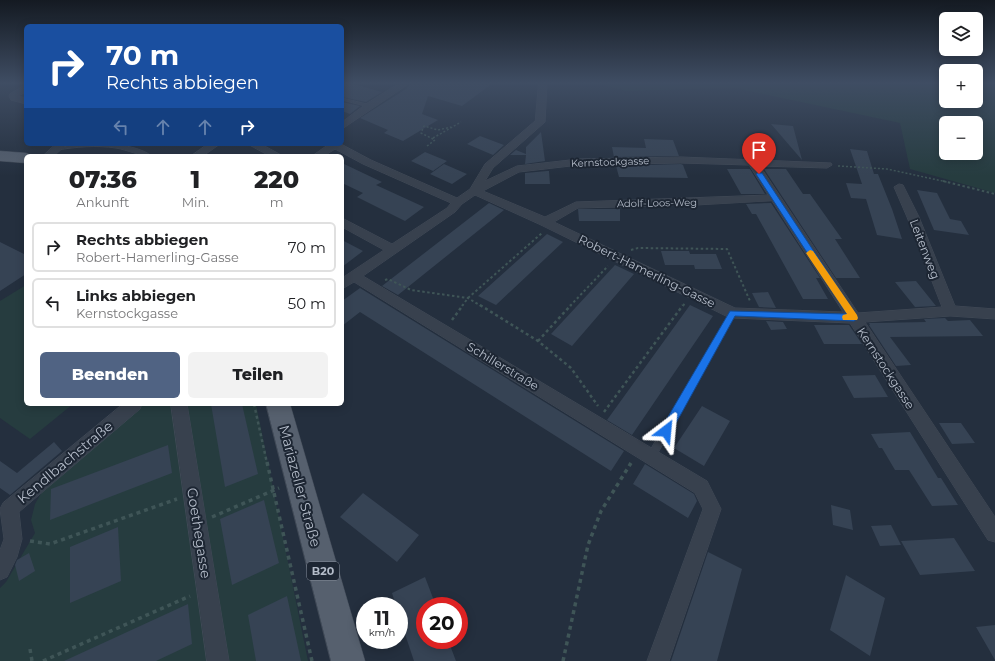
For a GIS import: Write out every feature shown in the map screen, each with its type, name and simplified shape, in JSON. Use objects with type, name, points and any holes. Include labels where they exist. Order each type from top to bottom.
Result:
[{"type":"main road","points":[[0,156],[24,158]]},
{"type":"main road","name":"Mariazeller Straße","points":[[279,406],[348,661]]},
{"type":"street","points":[[344,125],[359,114]]},
{"type":"street","points":[[474,192],[489,166],[540,122],[541,114]]},
{"type":"street","points":[[50,154],[60,146]]},
{"type":"street","points":[[199,154],[212,146]]},
{"type":"street","points":[[257,146],[274,154]]},
{"type":"street","points":[[320,154],[331,146]]},
{"type":"street","points":[[338,146],[367,162],[458,202]]},
{"type":"street","name":"Kernstockgasse","points":[[355,281],[393,250],[451,210],[458,202],[517,169],[579,162],[682,160],[827,165]]},
{"type":"street","name":"Kernstockgasse","points":[[752,162],[774,198],[995,533]]},
{"type":"street","name":"Leitenweg","points":[[899,187],[913,217],[950,311]]},
{"type":"street","name":"Robert-Hamerling-Gasse","points":[[474,192],[548,224],[733,313],[854,318],[950,311],[995,314]]},
{"type":"street","name":"Adolf-Loos-Weg","points":[[548,224],[576,205],[696,202],[774,198]]},
{"type":"street","points":[[344,223],[393,250]]},
{"type":"street","name":"Schillerstraße","points":[[355,281],[645,453],[701,488],[712,509],[658,661]]},
{"type":"street","name":"Kendlbachstraße","points":[[0,570],[7,557],[13,539],[9,509],[132,406]]},
{"type":"street","name":"Goethegasse","points":[[179,406],[218,661]]},
{"type":"lane","points":[[111,146],[133,150],[144,154]]},
{"type":"lane","points":[[645,453],[733,313]]},
{"type":"path","points":[[433,138],[460,122]]},
{"type":"path","points":[[433,138],[421,133],[424,126],[438,130],[451,127]]},
{"type":"path","points":[[427,146],[435,140],[433,138]]},
{"type":"path","points":[[827,165],[887,170],[929,178],[995,194]]},
{"type":"path","points":[[452,320],[468,298],[548,224]]},
{"type":"path","points":[[538,340],[616,257],[638,248],[727,249],[756,314]]},
{"type":"path","points":[[355,281],[388,279],[411,290],[468,298],[538,340],[571,368],[603,413],[692,293]]},
{"type":"path","points":[[254,406],[312,661]]},
{"type":"path","points":[[563,661],[588,545],[601,511],[645,453]]},
{"type":"path","points":[[197,524],[298,480]]},
{"type":"path","points":[[13,539],[50,544],[193,493]]},
{"type":"path","points":[[43,661],[207,589]]},
{"type":"path","points":[[30,649],[32,661]]},
{"type":"green space","points":[[857,114],[995,114],[995,193],[910,169],[900,123]]},
{"type":"green space","points":[[24,286],[24,406],[71,406],[30,439],[0,418],[0,301]]},
{"type":"green space","points":[[139,406],[256,406],[308,661],[0,661],[0,588],[6,582],[35,533],[31,520],[35,504],[46,485]]},
{"type":"building","points":[[367,114],[422,114],[438,120],[403,141],[384,133],[388,130],[360,118]]},
{"type":"building","points":[[771,124],[793,126],[802,160]]},
{"type":"building","points":[[541,132],[545,161],[525,164],[526,155],[510,155],[516,150],[526,154],[526,147]]},
{"type":"building","points":[[480,136],[504,145],[493,155],[467,144]]},
{"type":"building","points":[[644,139],[673,140],[679,156],[614,157],[612,147],[646,148]]},
{"type":"building","points":[[850,149],[867,151],[874,174],[878,174],[902,239],[877,235],[866,199],[851,198],[846,183],[862,184]]},
{"type":"building","points":[[425,152],[447,161],[433,171],[411,161]]},
{"type":"building","points":[[344,164],[382,182],[376,185],[424,207],[405,221],[357,197],[363,193],[344,184]]},
{"type":"building","points":[[444,164],[467,174],[452,184],[430,174]]},
{"type":"building","points":[[683,165],[688,178],[619,177],[616,166]]},
{"type":"building","points":[[727,169],[750,169],[765,194],[741,194]]},
{"type":"building","points":[[764,169],[786,169],[803,194],[810,194],[842,239],[835,239],[860,278],[836,278]]},
{"type":"building","points":[[549,171],[550,184],[525,184],[525,173]]},
{"type":"building","points":[[917,190],[937,193],[950,219],[961,221],[969,235],[934,230]]},
{"type":"building","points":[[489,203],[504,210],[398,295],[382,286]]},
{"type":"building","points":[[771,203],[820,278],[816,278],[828,299],[803,299],[756,214],[752,214],[746,204]]},
{"type":"building","points":[[578,209],[620,209],[620,221],[579,221]]},
{"type":"building","points":[[547,234],[563,242],[496,305],[478,296]]},
{"type":"building","points":[[344,241],[363,251],[344,265]]},
{"type":"building","points":[[0,242],[24,254],[24,275],[0,291]]},
{"type":"building","points":[[661,251],[689,251],[690,254],[716,254],[722,269],[695,269],[694,265],[665,265]]},
{"type":"building","points":[[615,265],[634,274],[572,346],[551,334]]},
{"type":"building","points":[[916,281],[936,306],[915,307],[895,282]]},
{"type":"building","points":[[360,288],[624,451],[611,471],[360,312],[344,324],[344,300]]},
{"type":"building","points":[[768,292],[776,308],[759,307],[752,293]]},
{"type":"building","points":[[690,305],[713,316],[632,435],[607,420]]},
{"type":"building","points":[[945,318],[948,321],[970,320],[983,336],[890,337],[911,365],[896,366],[869,325],[869,323],[926,322],[924,319]]},
{"type":"building","points":[[766,321],[783,322],[787,329],[771,330]]},
{"type":"building","points":[[814,325],[849,325],[862,344],[824,344]]},
{"type":"building","points":[[875,375],[888,397],[854,398],[842,376]]},
{"type":"building","points":[[211,406],[242,406],[258,474],[225,487]]},
{"type":"building","points":[[702,406],[730,421],[704,466],[674,448]]},
{"type":"building","points":[[939,423],[961,423],[975,443],[952,444]]},
{"type":"building","points":[[910,432],[938,478],[941,478],[958,505],[932,506],[909,470],[895,470],[882,448],[879,448],[871,434]]},
{"type":"building","points":[[54,442],[62,451],[10,495],[0,488],[0,461],[17,473]]},
{"type":"building","points":[[168,445],[172,473],[50,520],[51,489]]},
{"type":"building","points":[[645,464],[694,494],[697,501],[688,518],[633,484]]},
{"type":"building","points":[[363,493],[419,535],[397,562],[340,517]]},
{"type":"building","points":[[264,500],[279,563],[232,585],[220,519]]},
{"type":"building","points":[[831,505],[850,510],[853,530],[833,525]]},
{"type":"building","points":[[891,525],[901,545],[880,546],[871,526]]},
{"type":"building","points":[[118,527],[121,581],[70,603],[70,547]]},
{"type":"building","points":[[954,538],[975,571],[920,575],[901,541]]},
{"type":"building","points":[[708,552],[742,569],[717,661],[671,661]]},
{"type":"building","points":[[29,553],[35,571],[19,581],[15,565],[17,560]]},
{"type":"building","points":[[846,575],[885,598],[870,656],[830,630]]},
{"type":"building","points":[[425,577],[433,597],[416,597],[416,649],[451,649],[456,661],[414,661],[408,643],[408,597],[393,597],[392,593]]},
{"type":"building","points":[[287,596],[301,661],[256,661],[248,615]]},
{"type":"building","points":[[188,604],[192,644],[156,661],[64,661]]},
{"type":"building","points":[[995,625],[995,660],[976,627]]},
{"type":"slow traffic","points":[[810,253],[854,318],[846,317]]},
{"type":"route","points":[[666,431],[733,313],[854,318],[759,174]]}]
